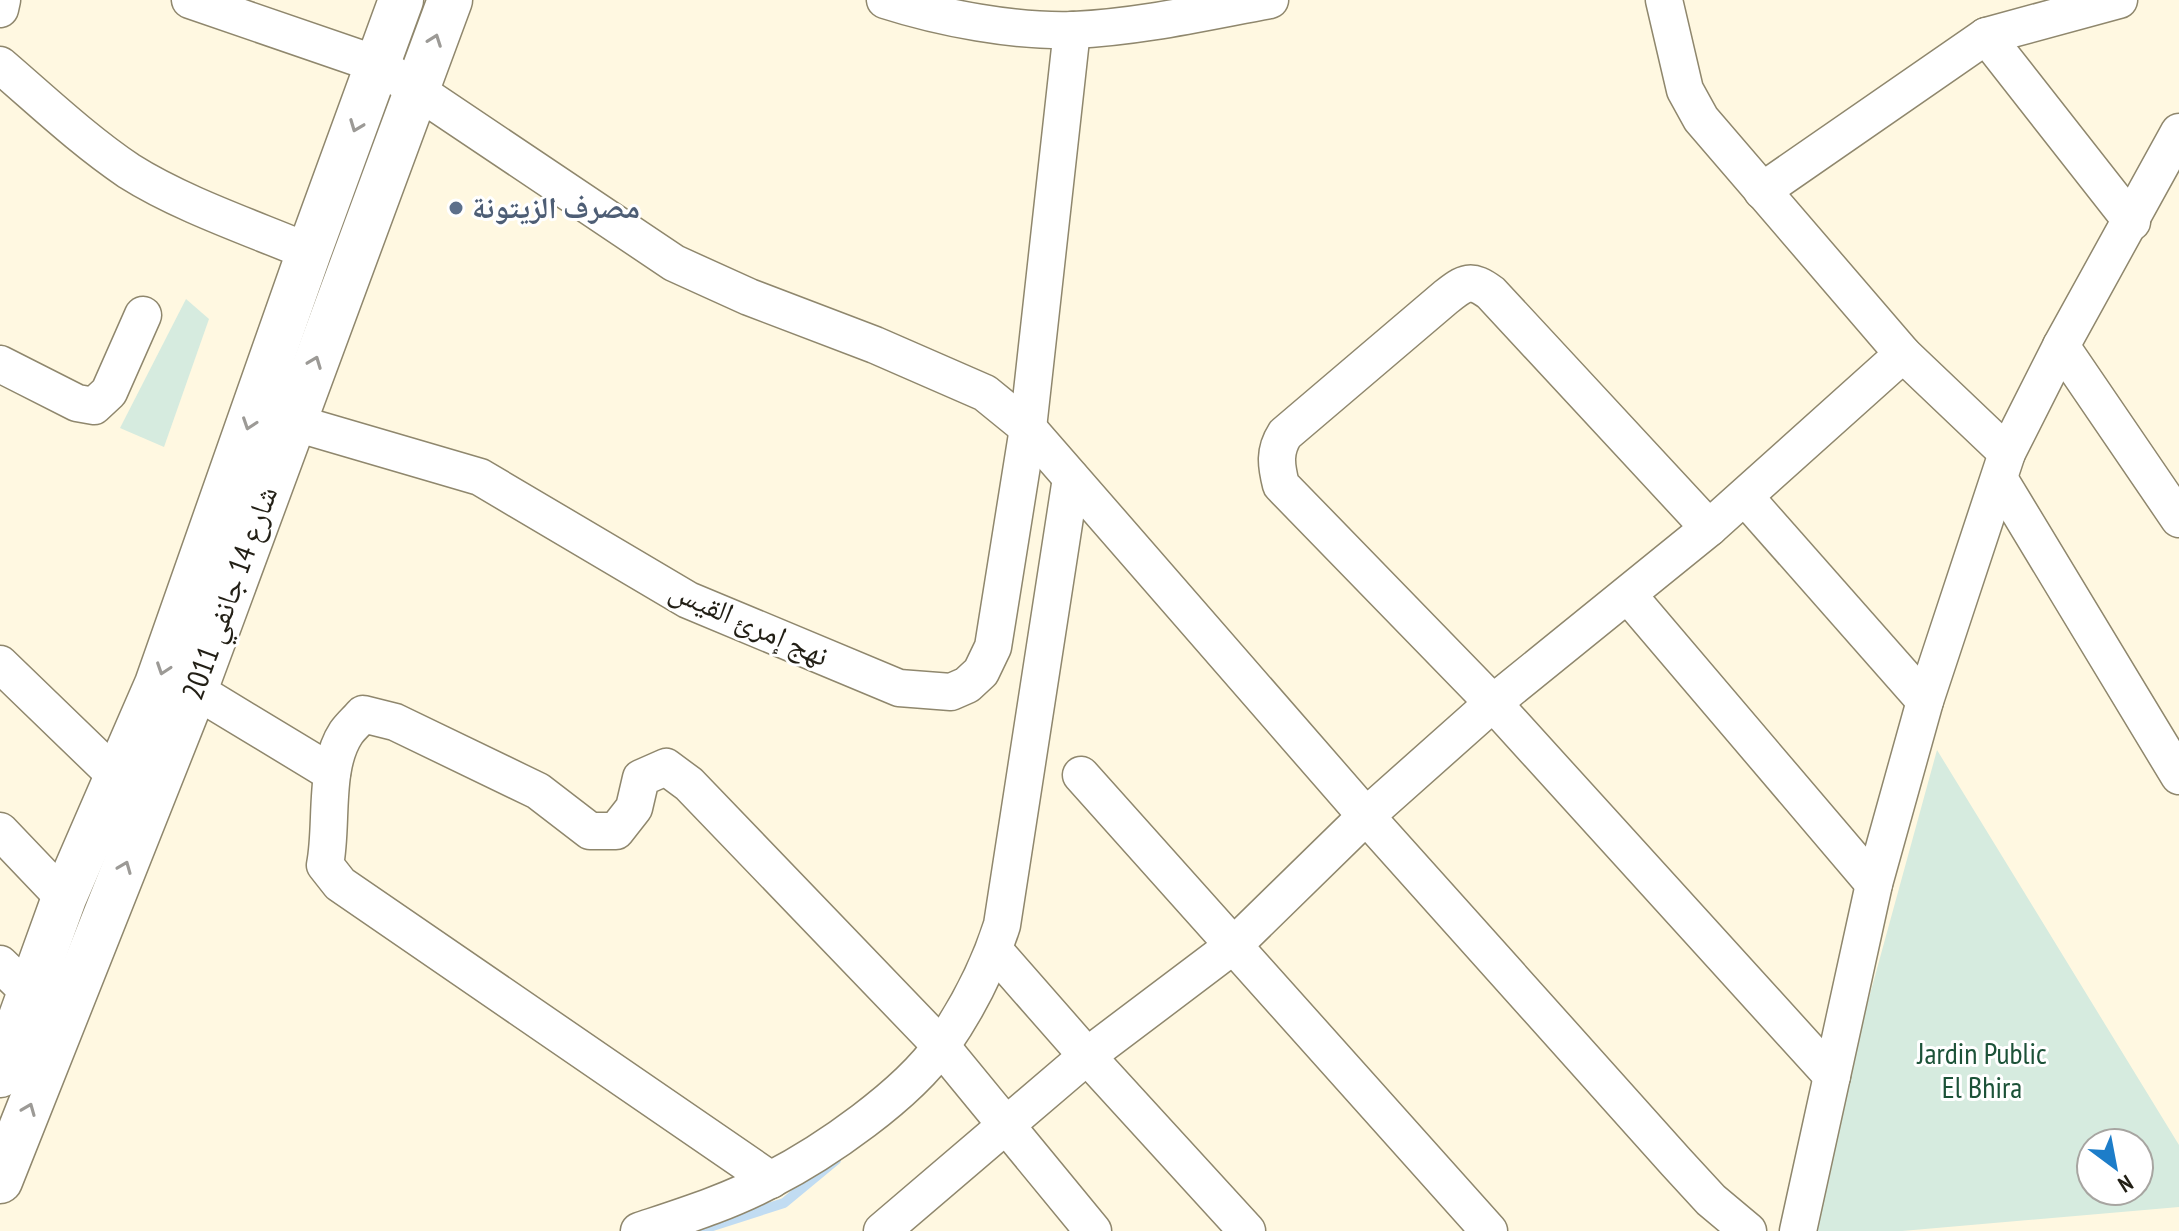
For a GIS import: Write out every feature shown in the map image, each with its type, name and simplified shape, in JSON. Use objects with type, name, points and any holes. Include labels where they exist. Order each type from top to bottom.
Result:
[{"type":"main road","name":"شارع 14 جانفي 2011","points":[[0,1075],[64,898],[157,684],[401,0]]},
{"type":"main road","name":"شارع 14 جانفي 2011","points":[[0,1181],[195,690],[450,0]]},
{"type":"street","points":[[0,9],[2,0]]},
{"type":"street","points":[[190,0],[379,65],[674,263],[749,297],[875,345],[985,393],[1028,428],[1366,816],[1676,1162],[1711,1200],[1748,1231]]},
{"type":"street","points":[[885,0],[949,17],[1072,30],[1187,8],[1270,0]]},
{"type":"street","points":[[1664,0],[1685,90],[1701,119],[2004,467],[2179,776]]},
{"type":"street","points":[[1762,191],[1986,36],[2119,0]]},
{"type":"street","name":"نهج إمرئ القيس","points":[[292,422],[480,477],[688,600],[899,688],[951,692],[967,685],[981,672],[993,647],[1028,428],[1072,30]]},
{"type":"street","points":[[1986,36],[2132,222]]},
{"type":"street","points":[[0,65],[131,172],[178,196],[309,252]]},
{"type":"street","points":[[1798,1231],[1874,884],[1925,701],[2004,467],[2061,346],[2178,138]]},
{"type":"street","points":[[1709,528],[1491,293],[1478,283],[1463,284],[1446,297],[1285,434],[1279,444],[1276,465],[1281,485],[1493,703],[1832,1076]]},
{"type":"street","points":[[0,364],[77,403],[94,406],[109,392],[143,315]]},
{"type":"street","points":[[2061,346],[2179,519]]},
{"type":"street","points":[[882,1231],[1087,1056],[1234,945],[1366,816],[1493,703],[1709,528],[1903,354]]},
{"type":"street","points":[[639,1231],[712,1206],[771,1180],[888,1102],[941,1046],[994,950],[1002,925],[1071,478]]},
{"type":"street","points":[[1745,497],[1925,701]]},
{"type":"street","points":[[1628,595],[1874,884]]},
{"type":"street","points":[[0,664],[117,777]]},
{"type":"street","points":[[195,690],[332,773]]},
{"type":"street","points":[[771,1180],[340,884],[325,865],[332,773],[345,735],[363,714],[395,722],[538,791],[590,831],[616,831],[634,808],[641,778],[666,767],[689,784],[941,1046],[1093,1231]]},
{"type":"street","points":[[1081,775],[1489,1231]]},
{"type":"street","points":[[0,831],[64,898]]},
{"type":"street","points":[[994,950],[1247,1231]]},
{"type":"street","points":[[0,964],[31,994]]},
{"type":"green space","points":[[186,299],[209,319],[164,447],[120,428]]},
{"type":"green space","name":"Jardin Public El Bhira","points":[[1937,750],[2179,1145],[2179,1207],[1902,1231],[1805,1231]]},
{"type":"waterway","points":[[697,1231],[784,1203],[836,1160]]},
{"type":"place","name":"مصرف الزيتونة","points":[[456,208]]}]
